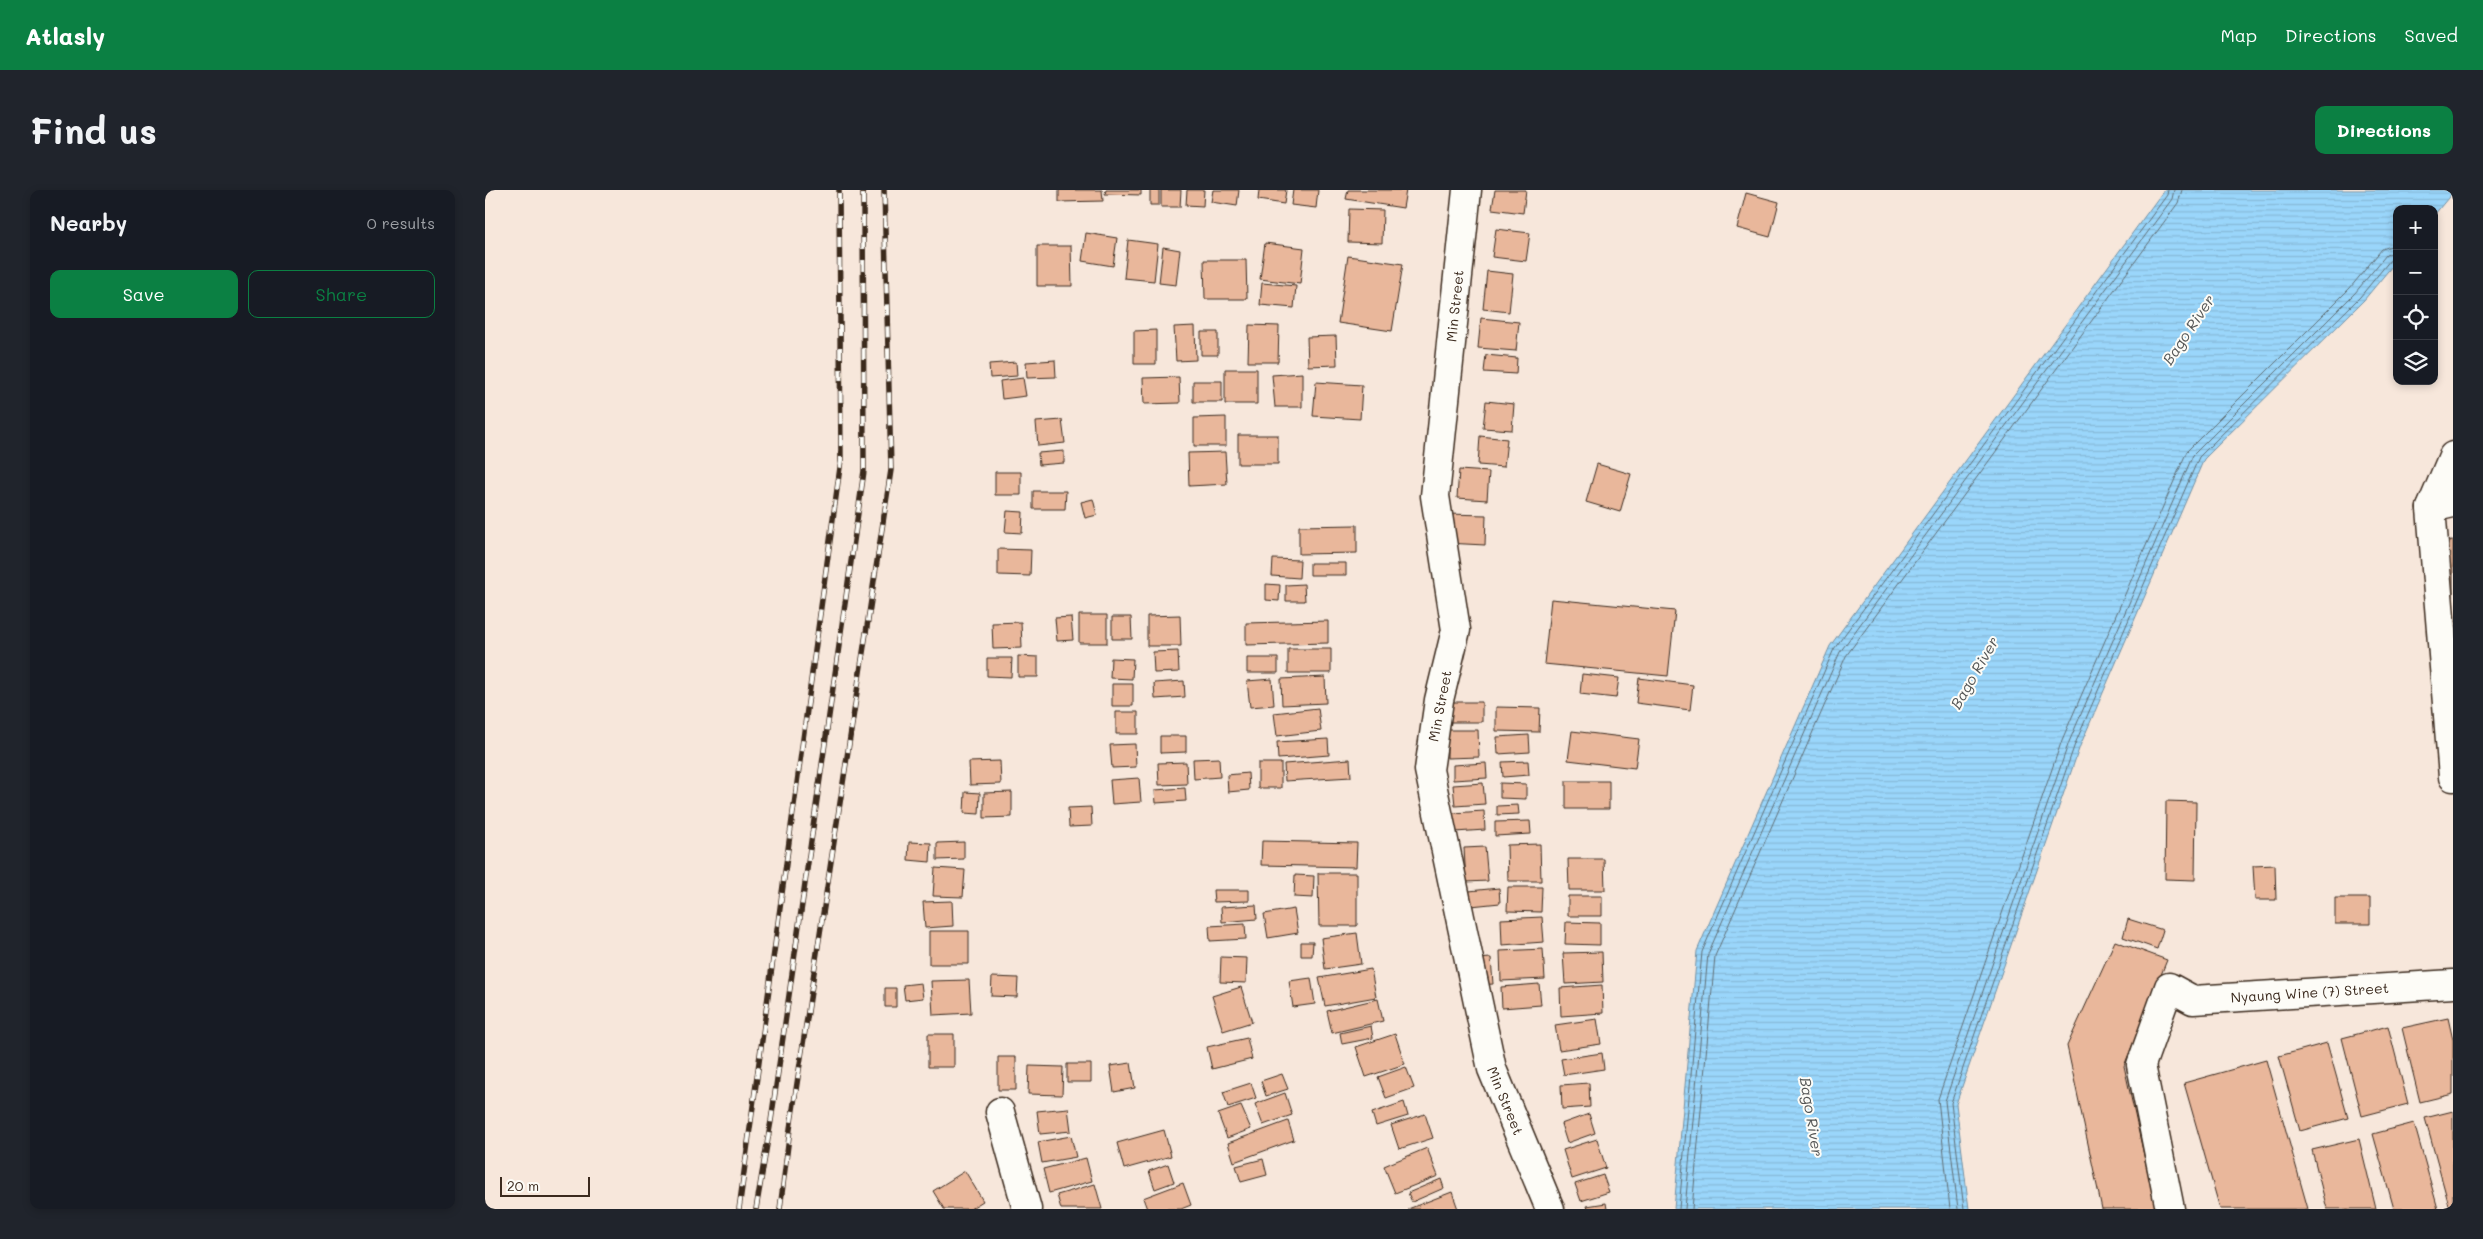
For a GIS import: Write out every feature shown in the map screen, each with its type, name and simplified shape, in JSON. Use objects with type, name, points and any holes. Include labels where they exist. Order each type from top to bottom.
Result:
[{"type":"street","name":"Min Street","points":[[1467,190],[1435,496],[1456,630],[1439,700],[1429,770],[1492,1069],[1550,1209]]},
{"type":"street","points":[[2452,768],[2442,505],[2453,456]]},
{"type":"street","name":"Nyaung Wine (7) Street","points":[[2170,1209],[2141,1065],[2169,987],[2193,1000],[2453,984]]},
{"type":"street","points":[[1000,1112],[1027,1209]]},
{"type":"water","name":"Bago River","points":[[2164,190],[2453,190],[2438,210],[2438,205],[2393,205],[2393,265],[2364,300],[2204,459],[2080,746],[1956,1104],[1969,1209],[1674,1209],[1697,951],[1830,646]]},
{"type":"building","points":[[1059,190],[1102,190],[1103,201],[1059,202]]},
{"type":"building","points":[[1106,190],[1141,190],[1141,195],[1105,194]]},
{"type":"building","points":[[1150,190],[1159,190],[1159,205],[1150,205]]},
{"type":"building","points":[[1161,190],[1181,190],[1180,207],[1161,207]]},
{"type":"building","points":[[1187,190],[1204,190],[1203,206],[1186,205]]},
{"type":"building","points":[[1213,190],[1239,190],[1237,206],[1211,202]]},
{"type":"building","points":[[1259,190],[1286,190],[1284,204],[1258,200]]},
{"type":"building","points":[[1293,190],[1318,190],[1316,208],[1291,205]]},
{"type":"building","points":[[1348,190],[1406,190],[1403,208],[1346,199]]},
{"type":"building","points":[[1495,190],[1526,190],[1523,213],[1492,209]]},
{"type":"building","points":[[1746,193],[1779,202],[1770,237],[1737,228]]},
{"type":"building","points":[[1349,209],[1383,210],[1382,243],[1348,242]]},
{"type":"building","points":[[1496,229],[1530,233],[1526,261],[1492,257]]},
{"type":"building","points":[[1086,233],[1117,238],[1113,266],[1082,261]]},
{"type":"building","points":[[1128,240],[1158,244],[1154,281],[1124,278]]},
{"type":"building","points":[[1265,243],[1304,248],[1300,284],[1260,279]]},
{"type":"building","points":[[1037,246],[1071,246],[1072,286],[1037,286]]},
{"type":"building","points":[[1163,247],[1180,250],[1176,285],[1159,283]]},
{"type":"building","points":[[1348,256],[1403,264],[1392,331],[1338,323]]},
{"type":"building","points":[[1204,260],[1246,260],[1247,299],[1205,299]]},
{"type":"building","points":[[1487,271],[1513,274],[1509,312],[1483,309]]},
{"type":"building","points":[[1262,283],[1296,286],[1294,308],[1260,305]]},
{"type":"building","points":[[1481,318],[1519,322],[1516,351],[1478,348]]},
{"type":"building","points":[[1249,325],[1279,326],[1278,362],[1248,362]]},
{"type":"building","points":[[1195,326],[1196,360],[1176,361],[1174,327]]},
{"type":"building","points":[[1156,330],[1156,364],[1134,364],[1134,331]]},
{"type":"building","points":[[1201,332],[1218,332],[1218,355],[1201,355]]},
{"type":"building","points":[[1336,336],[1337,365],[1308,366],[1307,337]]},
{"type":"building","points":[[1486,355],[1517,358],[1516,374],[1484,372]]},
{"type":"building","points":[[1055,360],[1056,377],[1027,378],[1026,362]]},
{"type":"building","points":[[1016,362],[1017,376],[990,378],[989,364]]},
{"type":"building","points":[[1225,369],[1257,369],[1257,404],[1225,404]]},
{"type":"building","points":[[1302,373],[1302,407],[1275,407],[1272,375]]},
{"type":"building","points":[[1179,377],[1180,403],[1144,404],[1143,378]]},
{"type":"building","points":[[1023,378],[1026,396],[1002,399],[1000,381]]},
{"type":"building","points":[[1193,381],[1222,381],[1222,402],[1193,402]]},
{"type":"building","points":[[1316,382],[1362,385],[1360,419],[1313,416]]},
{"type":"building","points":[[1486,401],[1514,404],[1512,430],[1483,428]]},
{"type":"building","points":[[1226,417],[1226,446],[1194,446],[1194,418]]},
{"type":"building","points":[[1062,420],[1065,443],[1038,446],[1036,422]]},
{"type":"building","points":[[1238,435],[1278,435],[1278,464],[1238,464]]},
{"type":"building","points":[[1480,436],[1507,439],[1504,467],[1478,465]]},
{"type":"building","points":[[1064,451],[1064,463],[1039,465],[1038,453]]},
{"type":"building","points":[[1225,452],[1227,484],[1189,486],[1188,453]]},
{"type":"building","points":[[1597,464],[1631,474],[1620,512],[1586,502]]},
{"type":"building","points":[[1459,470],[1489,472],[1487,500],[1457,498]]},
{"type":"building","points":[[995,472],[1021,472],[1021,495],[995,495]]},
{"type":"building","points":[[1033,491],[1066,491],[1065,509],[1033,509]]},
{"type":"building","points":[[1093,499],[1097,515],[1085,518],[1081,502]]},
{"type":"building","points":[[1007,511],[1023,512],[1022,533],[1005,532]]},
{"type":"building","points":[[1447,514],[1486,515],[1485,545],[1446,543]]},
{"type":"building","points":[[1357,525],[1357,553],[1299,554],[1299,526]]},
{"type":"building","points":[[2453,541],[2453,597],[2450,597],[2443,542]]},
{"type":"building","points":[[998,549],[1031,550],[1030,576],[998,575]]},
{"type":"building","points":[[1273,559],[1300,560],[1299,578],[1272,576]]},
{"type":"building","points":[[1310,563],[1346,563],[1346,575],[1310,575]]},
{"type":"building","points":[[1266,584],[1280,585],[1279,601],[1266,600]]},
{"type":"building","points":[[1304,584],[1305,601],[1286,601],[1286,585]]},
{"type":"building","points":[[1551,599],[1675,611],[1668,676],[1544,664]]},
{"type":"building","points":[[1079,615],[1107,615],[1107,643],[1079,643]]},
{"type":"building","points":[[1180,615],[1181,646],[1147,646],[1147,616]]},
{"type":"building","points":[[1071,617],[1073,640],[1057,641],[1055,618]]},
{"type":"building","points":[[1112,617],[1131,617],[1132,639],[1112,639]]},
{"type":"building","points":[[1328,621],[1328,643],[1246,645],[1246,623]]},
{"type":"building","points":[[1021,622],[1022,648],[993,649],[992,623]]},
{"type":"building","points":[[1288,649],[1331,649],[1331,673],[1288,673]]},
{"type":"building","points":[[1178,651],[1179,672],[1154,673],[1153,652]]},
{"type":"building","points":[[1018,656],[1038,657],[1038,677],[1018,677]]},
{"type":"building","points":[[987,658],[1012,658],[1011,677],[987,676]]},
{"type":"building","points":[[1111,658],[1133,659],[1132,679],[1110,678]]},
{"type":"building","points":[[1247,658],[1278,658],[1278,673],[1247,673]]},
{"type":"building","points":[[1582,674],[1619,678],[1616,698],[1580,694]]},
{"type":"building","points":[[1325,677],[1326,703],[1282,705],[1281,679]]},
{"type":"building","points":[[1639,678],[1693,685],[1690,710],[1636,703]]},
{"type":"building","points":[[1272,679],[1274,705],[1250,707],[1247,681]]},
{"type":"building","points":[[1184,681],[1185,697],[1155,699],[1154,683]]},
{"type":"building","points":[[1112,684],[1133,684],[1133,706],[1112,706]]},
{"type":"building","points":[[1441,702],[1482,702],[1482,722],[1441,722]]},
{"type":"building","points":[[1496,707],[1540,708],[1539,732],[1496,731]]},
{"type":"building","points":[[1318,708],[1321,731],[1277,736],[1274,713]]},
{"type":"building","points":[[1116,712],[1138,712],[1138,734],[1116,734]]},
{"type":"building","points":[[1447,730],[1478,730],[1479,757],[1447,758]]},
{"type":"building","points":[[1572,731],[1639,739],[1635,768],[1568,760]]},
{"type":"building","points":[[1529,735],[1530,752],[1498,754],[1497,737]]},
{"type":"building","points":[[1160,736],[1186,736],[1186,752],[1160,753]]},
{"type":"building","points":[[1328,739],[1329,755],[1278,759],[1277,742]]},
{"type":"building","points":[[1135,744],[1136,767],[1112,768],[1110,745]]},
{"type":"building","points":[[1219,758],[1220,777],[1194,779],[1193,759]]},
{"type":"building","points":[[1350,759],[1351,777],[1285,781],[1284,764]]},
{"type":"building","points":[[1000,761],[1001,784],[970,785],[969,762]]},
{"type":"building","points":[[1528,761],[1529,775],[1503,777],[1502,762]]},
{"type":"building","points":[[1186,762],[1187,784],[1159,785],[1158,763]]},
{"type":"building","points":[[1258,763],[1281,763],[1281,788],[1258,788]]},
{"type":"building","points":[[1486,763],[1487,778],[1453,780],[1453,765]]},
{"type":"building","points":[[1248,773],[1249,790],[1228,792],[1227,775]]},
{"type":"building","points":[[1139,778],[1141,802],[1112,804],[1110,780]]},
{"type":"building","points":[[1566,781],[1609,781],[1609,809],[1566,809]]},
{"type":"building","points":[[1483,783],[1485,804],[1455,806],[1453,785]]},
{"type":"building","points":[[1500,783],[1526,784],[1526,799],[1500,798]]},
{"type":"building","points":[[1185,788],[1186,801],[1156,803],[1155,790]]},
{"type":"building","points":[[965,792],[980,793],[979,814],[964,813]]},
{"type":"building","points":[[1012,792],[1012,817],[984,818],[984,793]]},
{"type":"building","points":[[2166,801],[2196,802],[2195,880],[2165,879]]},
{"type":"building","points":[[1518,805],[1519,814],[1497,815],[1497,806]]},
{"type":"building","points":[[1091,807],[1092,826],[1069,827],[1068,808]]},
{"type":"building","points":[[1484,811],[1485,830],[1455,832],[1453,813]]},
{"type":"building","points":[[1530,821],[1531,834],[1495,836],[1495,822]]},
{"type":"building","points":[[1262,841],[1357,843],[1356,867],[1261,865]]},
{"type":"building","points":[[909,842],[931,843],[930,862],[908,860]]},
{"type":"building","points":[[964,842],[964,859],[937,860],[937,843]]},
{"type":"building","points":[[1540,844],[1541,881],[1508,881],[1507,845]]},
{"type":"building","points":[[1485,847],[1488,881],[1466,882],[1464,848]]},
{"type":"building","points":[[1568,859],[1604,859],[1605,890],[1569,890]]},
{"type":"building","points":[[2275,865],[2276,900],[2255,900],[2253,866]]},
{"type":"building","points":[[935,868],[965,870],[963,897],[933,896]]},
{"type":"building","points":[[1318,873],[1357,873],[1357,926],[1319,926]]},
{"type":"building","points":[[1295,875],[1314,876],[1313,898],[1294,897]]},
{"type":"building","points":[[1508,887],[1542,887],[1541,912],[1507,911]]},
{"type":"building","points":[[1499,888],[1500,903],[1471,906],[1469,891]]},
{"type":"building","points":[[1213,890],[1249,890],[1249,901],[1214,902]]},
{"type":"building","points":[[1568,896],[1602,896],[1602,916],[1568,916]]},
{"type":"building","points":[[2335,898],[2370,898],[2370,924],[2335,924]]},
{"type":"building","points":[[952,901],[953,926],[925,928],[923,902]]},
{"type":"building","points":[[1256,905],[1257,919],[1222,922],[1221,907]]},
{"type":"building","points":[[1294,909],[1298,933],[1268,938],[1264,914]]},
{"type":"building","points":[[1542,917],[1544,942],[1502,945],[1501,919]]},
{"type":"building","points":[[2128,919],[2163,930],[2157,949],[2123,937]]},
{"type":"building","points":[[1566,922],[1600,923],[1600,945],[1565,944]]},
{"type":"building","points":[[1245,924],[1246,939],[1210,941],[1209,926]]},
{"type":"building","points":[[929,931],[969,931],[969,964],[929,964]]},
{"type":"building","points":[[1357,933],[1361,964],[1325,969],[1321,938]]},
{"type":"building","points":[[2115,941],[2167,960],[2124,1066],[2156,1209],[2102,1209],[2067,1046]]},
{"type":"building","points":[[1301,942],[1313,942],[1312,956],[1301,956]]},
{"type":"building","points":[[1543,949],[1545,979],[1501,981],[1500,951]]},
{"type":"building","points":[[1602,952],[1603,982],[1565,984],[1563,953]]},
{"type":"building","points":[[1221,957],[1247,958],[1246,983],[1220,982]]},
{"type":"building","points":[[1491,958],[1493,984],[1479,985],[1477,959]]},
{"type":"building","points":[[1371,969],[1376,997],[1325,1006],[1319,978]]},
{"type":"building","points":[[992,977],[1018,978],[1017,997],[991,996]]},
{"type":"building","points":[[1311,978],[1315,1004],[1293,1007],[1289,981]]},
{"type":"building","points":[[969,980],[971,1013],[933,1015],[931,981]]},
{"type":"building","points":[[921,983],[923,998],[905,1000],[903,985]]},
{"type":"building","points":[[1539,984],[1541,1005],[1502,1008],[1501,987]]},
{"type":"building","points":[[1602,985],[1603,1013],[1561,1016],[1560,988]]},
{"type":"building","points":[[1241,987],[1252,1022],[1223,1031],[1212,996]]},
{"type":"building","points":[[885,988],[896,988],[896,1007],[885,1007]]},
{"type":"building","points":[[1378,999],[1383,1021],[1332,1033],[1327,1011]]},
{"type":"building","points":[[2448,1018],[2453,1040],[2453,1094],[2420,1102],[2402,1028]]},
{"type":"building","points":[[1597,1019],[1601,1044],[1559,1050],[1555,1025]]},
{"type":"building","points":[[1371,1026],[1373,1038],[1342,1044],[1340,1033]]},
{"type":"building","points":[[2388,1026],[2408,1104],[2362,1116],[2342,1038]]},
{"type":"building","points":[[928,1034],[954,1034],[954,1067],[928,1067]]},
{"type":"building","points":[[1395,1034],[1405,1064],[1366,1077],[1356,1047]]},
{"type":"building","points":[[1247,1038],[1252,1059],[1212,1069],[1207,1047]]},
{"type":"building","points":[[2327,1043],[2348,1118],[2300,1131],[2279,1056]]},
{"type":"building","points":[[1602,1053],[1604,1069],[1564,1075],[1561,1059]]},
{"type":"building","points":[[998,1057],[1016,1057],[1016,1090],[998,1090]]},
{"type":"building","points":[[2266,1060],[2308,1209],[2220,1209],[2184,1083]]},
{"type":"building","points":[[1131,1063],[1135,1088],[1114,1092],[1110,1066]]},
{"type":"building","points":[[1067,1064],[1091,1064],[1091,1082],[1067,1082]]},
{"type":"building","points":[[1029,1066],[1063,1067],[1062,1095],[1028,1094]]},
{"type":"building","points":[[1406,1067],[1414,1088],[1386,1098],[1378,1077]]},
{"type":"building","points":[[1282,1074],[1288,1089],[1266,1096],[1261,1081]]},
{"type":"building","points":[[1251,1083],[1256,1098],[1228,1107],[1223,1092]]},
{"type":"building","points":[[1589,1083],[1590,1107],[1562,1109],[1561,1085]]},
{"type":"building","points":[[1285,1093],[1292,1115],[1263,1125],[1255,1104]]},
{"type":"building","points":[[1404,1102],[1408,1116],[1376,1126],[1372,1113]]},
{"type":"building","points":[[1241,1106],[1251,1129],[1227,1138],[1218,1114]]},
{"type":"building","points":[[1068,1108],[1071,1131],[1040,1134],[1037,1111]]},
{"type":"building","points":[[2453,1111],[2453,1209],[2450,1209],[2425,1118]]},
{"type":"building","points":[[1425,1114],[1433,1138],[1399,1149],[1391,1125]]},
{"type":"building","points":[[1589,1114],[1595,1133],[1567,1143],[1561,1124]]},
{"type":"building","points":[[1288,1121],[1294,1140],[1234,1162],[1228,1143]]},
{"type":"building","points":[[2414,1123],[2438,1209],[2394,1209],[2373,1134]]},
{"type":"building","points":[[1164,1130],[1171,1156],[1124,1169],[1117,1143]]},
{"type":"building","points":[[1071,1136],[1076,1157],[1042,1163],[1038,1142]]},
{"type":"building","points":[[1597,1139],[1606,1168],[1572,1179],[1563,1150]]},
{"type":"building","points":[[2359,1139],[2376,1209],[2327,1209],[2312,1150]]},
{"type":"building","points":[[1427,1148],[1438,1176],[1395,1193],[1384,1166]]},
{"type":"building","points":[[1086,1158],[1092,1181],[1049,1193],[1043,1169]]},
{"type":"building","points":[[1263,1159],[1267,1175],[1241,1182],[1236,1166]]},
{"type":"building","points":[[1168,1164],[1174,1182],[1155,1189],[1149,1171]]},
{"type":"building","points":[[965,1171],[983,1201],[970,1209],[944,1209],[933,1191]]},
{"type":"building","points":[[1603,1175],[1609,1192],[1581,1201],[1575,1184]]},
{"type":"building","points":[[1441,1179],[1444,1188],[1412,1202],[1408,1193]]},
{"type":"building","points":[[1183,1183],[1191,1205],[1181,1209],[1147,1209],[1143,1198]]},
{"type":"building","points":[[1095,1184],[1102,1209],[1061,1209],[1057,1195]]},
{"type":"building","points":[[1452,1192],[1458,1209],[1408,1209]]},
{"type":"building","points":[[1606,1203],[1607,1209],[1588,1209],[1587,1206]]},
{"type":"railway","points":[[739,1209],[841,460],[839,190]]},
{"type":"railway","points":[[756,1209],[771,1121],[864,471],[863,190]]},
{"type":"railway","points":[[780,1209],[790,1129],[891,470],[884,190]]}]
